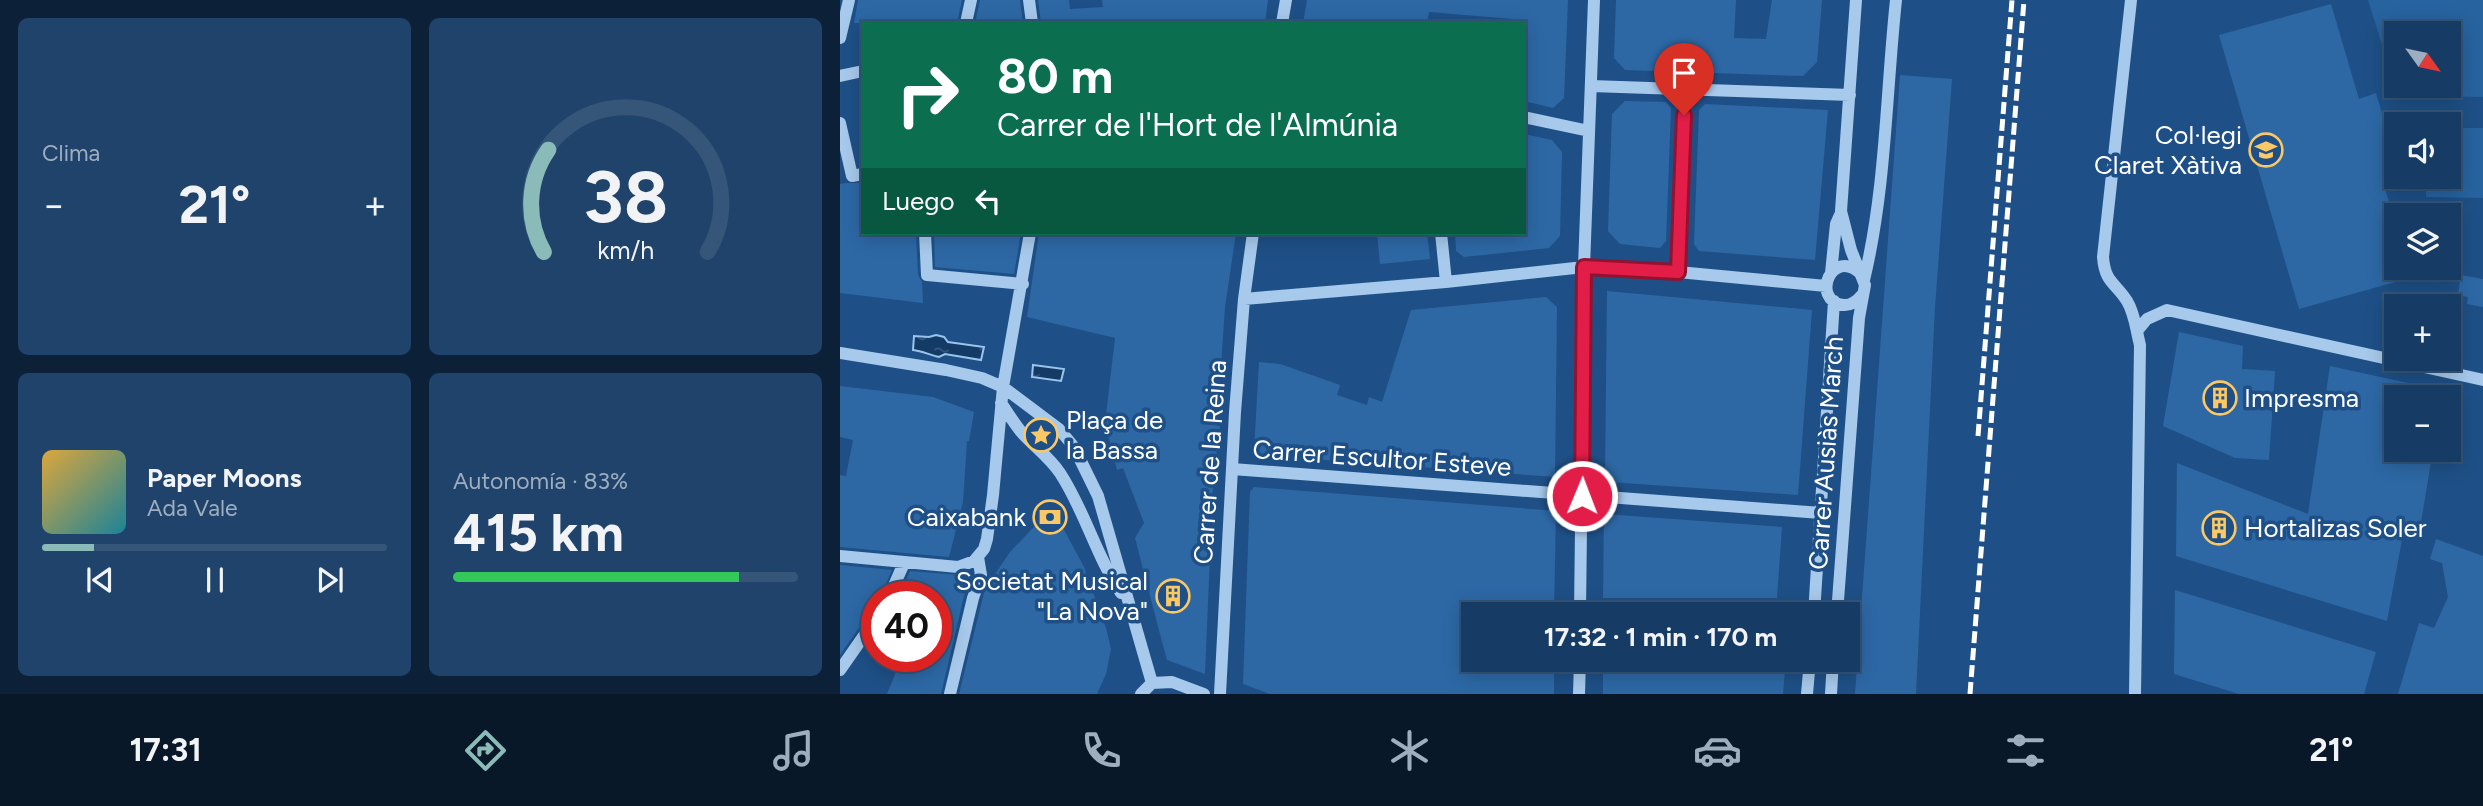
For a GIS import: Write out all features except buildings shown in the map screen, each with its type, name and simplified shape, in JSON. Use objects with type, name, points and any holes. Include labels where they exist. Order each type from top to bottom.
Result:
[{"type":"street","points":[[840,38],[849,0]]},
{"type":"street","points":[[966,21],[971,0]]},
{"type":"street","points":[[1029,0],[1032,21]]},
{"type":"street","points":[[1282,21],[1286,0]]},
{"type":"street","points":[[1580,602],[1584,267],[1594,0]]},
{"type":"street","points":[[1856,0],[1841,211],[1844,228],[1862,277]]},
{"type":"street","points":[[1841,211],[1836,224],[1826,286],[1834,301],[1846,305],[1858,300],[1862,295],[1862,277],[1873,236],[1896,0]]},
{"type":"street","points":[[2131,0],[2103,257],[2108,280],[2133,312],[2140,358],[2135,694]]},
{"type":"street","points":[[840,76],[861,71]]},
{"type":"street","points":[[1591,86],[1850,94]]},
{"type":"street","points":[[1678,272],[1685,89]]},
{"type":"street","points":[[1526,117],[1589,131]]},
{"type":"street","points":[[840,122],[852,176]]},
{"type":"street","points":[[925,235],[927,275],[1023,284]]},
{"type":"street","points":[[840,556],[958,568],[978,557],[987,539],[1003,387],[1030,235]]},
{"type":"street","name":"Carrer de la Reina","points":[[1220,694],[1244,299],[1253,235]]},
{"type":"street","points":[[1441,235],[1446,282]]},
{"type":"street","points":[[1830,273],[1846,266],[1862,277]]},
{"type":"street","points":[[1244,299],[1584,267],[1678,272],[1826,286]]},
{"type":"street","name":"Carrer Ausiàs March","points":[[1838,602],[1862,295]]},
{"type":"street","name":"Carrer Ausiàs March","points":[[1815,602],[1834,301]]},
{"type":"street","points":[[2137,331],[2147,319],[2167,310],[2483,380]]},
{"type":"street","points":[[840,353],[967,374],[1003,387],[1059,429],[1073,447],[1098,496],[1152,683]]},
{"type":"street","points":[[1001,403],[1020,431],[1048,457],[1060,473],[1091,530],[1105,569],[1128,605]]},
{"type":"street","name":"Carrer Escultor Esteve","points":[[1232,469],[1821,513]]},
{"type":"street","points":[[950,694],[981,575],[978,557]]},
{"type":"street","points":[[896,581],[904,563]]},
{"type":"street","points":[[840,670],[861,640]]},
{"type":"street","points":[[1579,694],[1580,672]]},
{"type":"street","points":[[1807,694],[1809,672]]},
{"type":"street","points":[[1831,694],[1832,672]]},
{"type":"street","points":[[1140,694],[1152,683],[1172,682],[1204,694]]},
{"type":"shaded area","points":[[2368,0],[2483,0],[2483,97],[2461,97],[2461,21],[2384,21],[2384,51]]},
{"type":"shaded area","points":[[2461,128],[2483,128],[2483,198],[2426,197],[2426,189],[2461,189]]},
{"type":"water","points":[[914,336],[944,337],[948,342],[984,347],[981,360],[945,354],[939,357],[913,350]]},
{"type":"water","points":[[1033,365],[1064,369],[1061,381],[1032,377]]},
{"type":"railway","points":[[1978,436],[2012,0]]},
{"type":"railway","points":[[1970,694],[2024,0]]},
{"type":"place","name":"Col·legi Claret Xàtiva","points":[[2266,150]]},
{"type":"place","name":"Impresma","points":[[2220,398]]},
{"type":"place","name":"Plaça de la Bassa","points":[[1041,435]]},
{"type":"place","name":"Caixabank","points":[[1050,517]]},
{"type":"place","name":"Hortalizas Soler","points":[[2219,528]]},
{"type":"place","name":"Societat Musical \"La Nova\"","points":[[1173,596]]},
{"type":"route","points":[[1582,496],[1584,267],[1678,272],[1684,115]]}]
